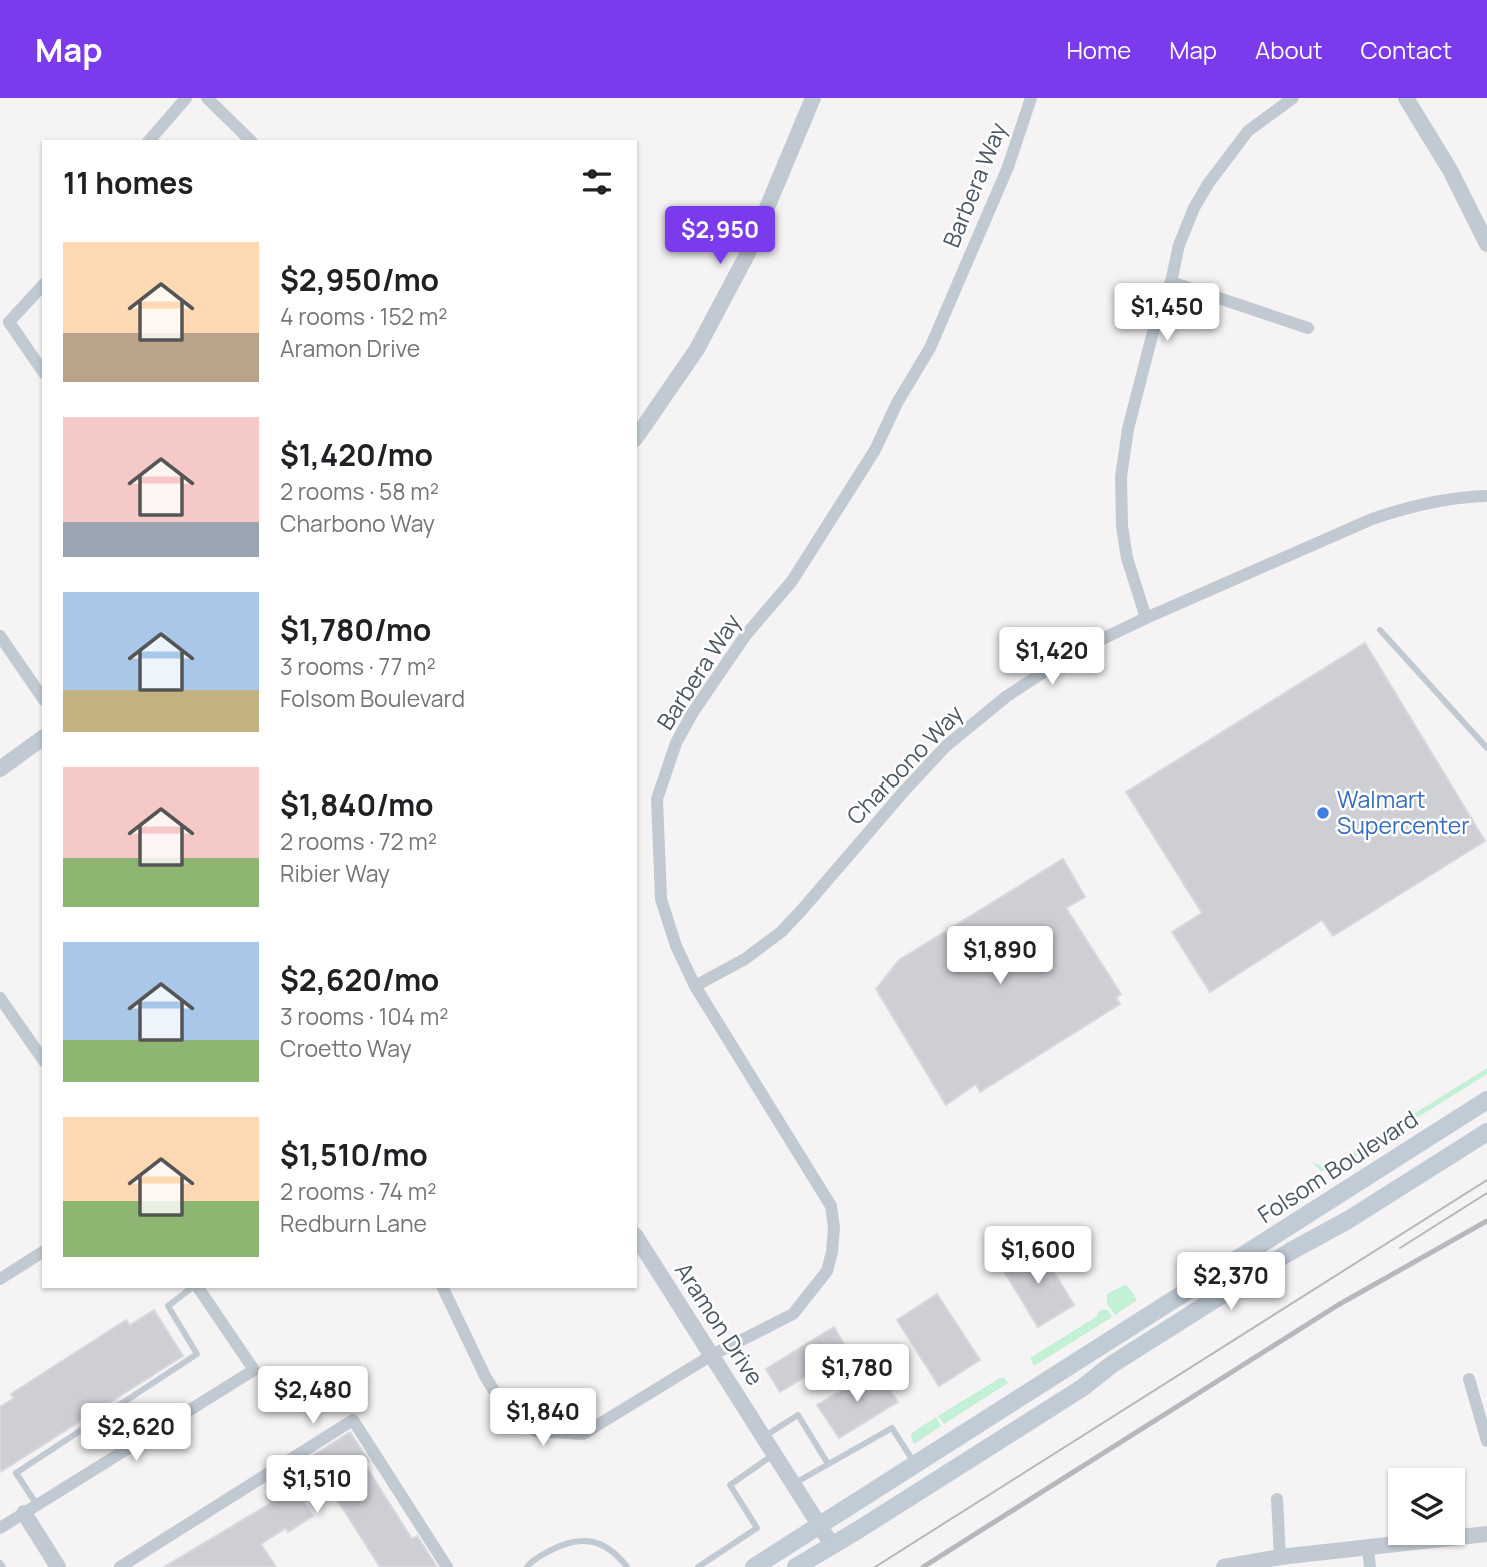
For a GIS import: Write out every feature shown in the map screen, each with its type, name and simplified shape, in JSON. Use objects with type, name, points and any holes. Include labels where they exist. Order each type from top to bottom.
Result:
[{"type":"main road","name":"Folsom Boulevard","points":[[754,1567],[1487,1100]]},
{"type":"main road","name":"Folsom Boulevard","points":[[796,1567],[1082,1388],[1111,1365],[1212,1301],[1487,1132]]},
{"type":"street","points":[[150,140],[186,98]]},
{"type":"street","points":[[206,98],[250,140]]},
{"type":"street","points":[[637,436],[697,349],[748,253],[813,98]]},
{"type":"street","name":"Barbera Way","points":[[443,1288],[486,1378],[500,1400],[536,1431],[583,1434],[712,1355],[793,1314],[827,1271],[834,1228],[831,1206],[695,986],[676,946],[661,900],[657,799],[676,743],[693,712],[745,636],[792,581],[876,450],[897,403],[930,348],[1008,167],[1031,98]]},
{"type":"street","points":[[1146,618],[1127,558],[1122,526],[1121,477],[1128,429],[1155,324],[1171,282],[1179,245],[1194,208],[1208,184],[1248,131],[1293,98]]},
{"type":"street","points":[[1406,98],[1463,194],[1487,243]]},
{"type":"street","points":[[1171,282],[1308,328]]},
{"type":"street","points":[[42,286],[9,322],[42,370]]},
{"type":"street","name":"Charbono Way","points":[[695,986],[745,959],[781,932],[946,746],[1007,696],[1073,653],[1372,519],[1406,507],[1438,500],[1487,496]]},
{"type":"street","points":[[0,636],[42,697]]},
{"type":"street","points":[[0,769],[42,738]]},
{"type":"street","points":[[0,998],[42,1058]]},
{"type":"street","points":[[0,1023],[12,1014]]},
{"type":"street","name":"Aramon Drive","points":[[637,1238],[832,1545]]},
{"type":"street","points":[[0,1279],[42,1252]]},
{"type":"street","points":[[0,1528],[254,1370],[197,1288]]},
{"type":"street","points":[[1469,1380],[1487,1441]]},
{"type":"street","points":[[120,1567],[354,1420],[447,1567]]},
{"type":"street","points":[[1277,1499],[1280,1557]]},
{"type":"street","points":[[31,1509],[58,1567]]},
{"type":"street","points":[[1224,1567],[1280,1557],[1487,1534]]},
{"type":"street","points":[[1368,1548],[1370,1567]]},
{"type":"lane","points":[[1380,630],[1487,748]]},
{"type":"lane","points":[[31,1509],[16,1473],[197,1354],[168,1306],[193,1288]]},
{"type":"lane","points":[[764,1437],[798,1415],[828,1464]]},
{"type":"lane","points":[[794,1484],[892,1428],[916,1465]]},
{"type":"lane","points":[[698,1567],[757,1528],[730,1485],[775,1454]]},
{"type":"lane","points":[[527,1567],[531,1560],[557,1547],[588,1539],[615,1551],[627,1567]]},
{"type":"green space","points":[[1487,1068],[1487,1074],[1332,1171],[1321,1171],[1312,1162],[1325,1167],[1331,1166]]},
{"type":"green space","points":[[1124,1285],[1128,1286],[1137,1300],[1115,1315],[1107,1304],[1107,1294]]},
{"type":"green space","points":[[1100,1310],[1108,1310],[1112,1317],[1034,1366],[1030,1358],[1096,1317]]},
{"type":"green space","points":[[1004,1378],[1008,1383],[944,1424],[938,1416]]},
{"type":"green space","points":[[936,1417],[941,1426],[914,1444],[912,1433]]},
{"type":"building","points":[[1365,643],[1485,841],[1333,936],[1322,920],[1210,992],[1172,932],[1202,913],[1126,792]]},
{"type":"building","points":[[1063,859],[1085,897],[1066,908],[1121,994],[1116,998],[1120,1004],[980,1092],[976,1084],[946,1105],[876,989],[899,960]]},
{"type":"building","points":[[1038,1246],[1074,1305],[1038,1327],[1002,1268]]},
{"type":"building","points":[[937,1294],[980,1360],[939,1386],[897,1320]]},
{"type":"building","points":[[154,1310],[183,1356],[0,1472],[0,1407],[14,1398],[11,1394],[126,1320],[130,1325]]},
{"type":"building","points":[[834,1327],[848,1351],[780,1392],[766,1369]]},
{"type":"building","points":[[876,1370],[898,1402],[839,1438],[817,1405]]},
{"type":"building","points":[[350,1432],[369,1461],[365,1464],[412,1539],[417,1536],[437,1567],[380,1567],[329,1487],[304,1502],[313,1516],[288,1532],[286,1528],[261,1544],[276,1567],[164,1567],[271,1503],[266,1496],[297,1477],[292,1469]]},
{"type":"tram line","points":[[875,1567],[1487,1180]]},
{"type":"tram line","points":[[1400,1248],[1487,1193]]},
{"type":"railway","points":[[923,1567],[1338,1305],[1487,1221]]},
{"type":"place","name":"Walmart Supercenter","points":[[1323,813]]}]
